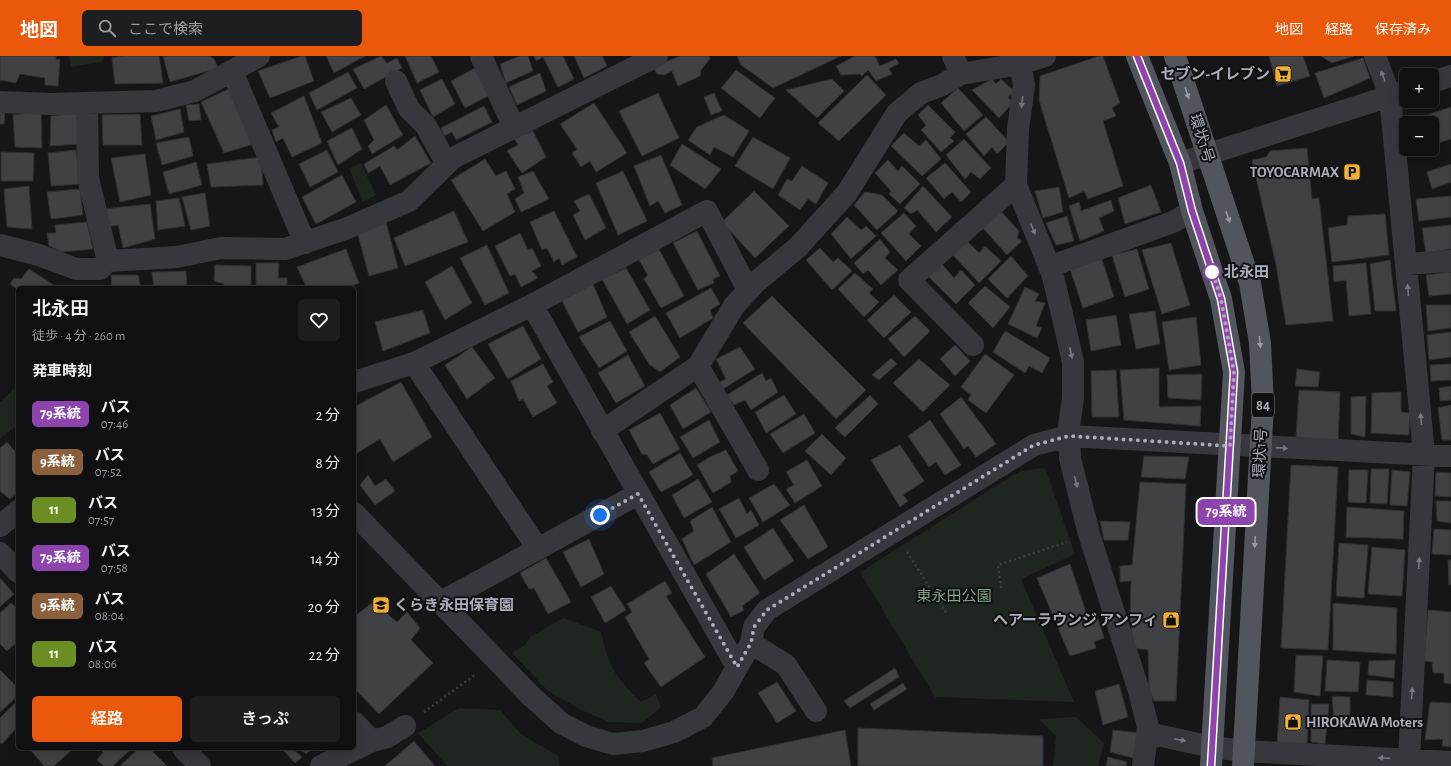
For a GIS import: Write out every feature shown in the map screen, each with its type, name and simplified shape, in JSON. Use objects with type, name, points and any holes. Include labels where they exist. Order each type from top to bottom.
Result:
[{"type":"main road","name":"環状1号","points":[[1137,56],[1180,163],[1192,211],[1221,299],[1234,372],[1211,756]]},
{"type":"main road","name":"環状1号","points":[[1175,56],[1250,283],[1260,343],[1263,405],[1244,758]]},
{"type":"street","points":[[0,102],[50,104],[156,101],[195,90],[259,56]]},
{"type":"street","points":[[481,56],[514,127]]},
{"type":"street","points":[[0,245],[39,255],[76,269],[100,269],[108,261],[177,257],[221,248],[285,250],[345,229],[409,201],[453,158],[657,56]]},
{"type":"street","points":[[602,431],[698,366],[734,306],[748,290],[798,246],[847,193],[897,113],[921,93],[942,85],[957,65],[1045,56]]},
{"type":"street","points":[[1375,56],[1398,94],[1406,264],[1424,454],[1409,760]]},
{"type":"street","points":[[1017,60],[1024,85],[1018,129],[1016,184],[1049,267],[1073,362],[1073,398],[1069,436],[1070,458],[1089,534],[1139,691],[1148,727],[1143,766]]},
{"type":"street","points":[[232,70],[305,243]]},
{"type":"street","points":[[1439,80],[1451,76]]},
{"type":"street","points":[[396,81],[409,109],[426,126],[447,164]]},
{"type":"street","points":[[1180,163],[1398,94]]},
{"type":"street","points":[[87,103],[88,178],[108,261]]},
{"type":"street","points":[[973,345],[908,280],[1016,184]]},
{"type":"street","points":[[356,381],[414,363],[532,305],[707,211],[748,290]]},
{"type":"street","points":[[1049,267],[1173,222],[1192,211]]},
{"type":"street","points":[[1406,264],[1451,260]]},
{"type":"street","points":[[532,305],[737,667]]},
{"type":"street","points":[[414,363],[538,549]]},
{"type":"street","points":[[698,366],[758,470]]},
{"type":"street","points":[[356,515],[531,696],[561,723],[586,736],[612,744],[643,741],[674,732],[703,717],[723,692],[751,643],[754,627],[767,610],[1034,445],[1069,436],[1230,446],[1260,446],[1451,456]]},
{"type":"street","points":[[441,602],[638,494]]},
{"type":"street","points":[[0,526],[16,513]]},
{"type":"street","points":[[0,552],[16,570]]},
{"type":"street","points":[[751,643],[786,665],[816,711]]},
{"type":"street","points":[[356,724],[372,741]]},
{"type":"street","points":[[356,749],[372,741],[387,737],[405,726]]},
{"type":"street","points":[[1148,733],[1211,756],[1451,762]]},
{"type":"street","points":[[185,750],[200,766]]},
{"type":"street","points":[[321,766],[354,750]]},
{"type":"path","points":[[894,531],[947,614]]},
{"type":"path","points":[[1001,588],[998,565],[1089,534]]},
{"type":"path","points":[[405,726],[455,689]]},
{"type":"green space","points":[[69,56],[104,56],[102,62],[71,67]]},
{"type":"green space","points":[[361,163],[376,195],[363,202],[349,168]]},
{"type":"green space","points":[[16,387],[16,426],[0,439],[0,402]]},
{"type":"green space","name":"東永田公園","points":[[1045,468],[1075,554],[1021,579],[1074,702],[935,697],[860,572],[1020,471]]},
{"type":"green space","points":[[563,618],[601,632],[610,663],[619,678],[641,702],[656,694],[661,707],[642,723],[609,722],[579,709],[548,691],[512,653],[525,645],[530,637]]},
{"type":"green space","points":[[459,708],[500,710],[521,734],[558,756],[560,766],[447,766],[418,733]]},
{"type":"green space","points":[[1076,717],[1104,743],[1098,766],[1053,766],[1056,736],[1039,719]]},
{"type":"building","points":[[0,56],[56,56],[56,60],[60,59],[58,86],[45,85],[45,78],[20,74],[16,83],[0,80]]},
{"type":"building","points":[[124,56],[159,56],[163,83],[115,84],[112,58]]},
{"type":"building","points":[[163,56],[210,56],[214,59],[218,68],[170,82]]},
{"type":"building","points":[[305,56],[314,81],[270,98],[258,71]]},
{"type":"building","points":[[326,56],[365,56],[334,73]]},
{"type":"building","points":[[381,56],[387,63],[397,58],[402,68],[364,89],[353,69]]},
{"type":"building","points":[[405,56],[431,56],[439,72],[417,83]]},
{"type":"building","points":[[520,56],[528,56],[533,71],[506,83],[500,64]]},
{"type":"building","points":[[534,56],[563,56],[574,79],[558,87],[543,57],[536,61]]},
{"type":"building","points":[[574,56],[602,56],[607,66],[584,78]]},
{"type":"building","points":[[680,56],[709,56],[710,59],[701,70],[700,76],[678,86],[672,71],[664,75],[657,74],[653,67]]},
{"type":"building","points":[[737,56],[841,56],[773,88],[741,65]]},
{"type":"building","points":[[855,56],[875,56],[880,66],[896,59],[899,63],[889,69],[892,74],[876,81],[868,70],[862,76],[860,74],[841,75],[836,66]]},
{"type":"building","points":[[1099,56],[1103,56],[1120,103],[1112,108],[1116,116],[1103,121],[1123,186],[1088,199],[1084,191],[1069,198],[1039,100],[1040,76]]},
{"type":"building","points":[[1269,56],[1303,56],[1310,76],[1277,86]]},
{"type":"building","points":[[1321,56],[1354,56],[1332,63]]},
{"type":"building","points":[[1363,58],[1370,78],[1324,98],[1315,73]]},
{"type":"building","points":[[475,68],[490,95],[465,108],[451,81]]},
{"type":"building","points":[[736,70],[775,98],[760,118],[721,88]]},
{"type":"building","points":[[348,72],[357,88],[317,110],[309,93]]},
{"type":"building","points":[[540,73],[546,91],[517,105],[509,87]]},
{"type":"building","points":[[867,75],[886,95],[839,141],[818,123]]},
{"type":"building","points":[[442,79],[455,104],[433,117],[420,90]]},
{"type":"building","points":[[832,79],[844,91],[817,118],[786,90]]},
{"type":"building","points":[[992,79],[996,84],[1001,79],[1015,92],[1008,97],[1013,103],[999,118],[972,90]]},
{"type":"building","points":[[233,87],[257,143],[224,153],[201,102]]},
{"type":"building","points":[[958,88],[983,115],[964,131],[941,103]]},
{"type":"building","points":[[658,93],[679,138],[642,156],[619,111]]},
{"type":"building","points":[[714,93],[722,111],[711,115],[704,97]]},
{"type":"building","points":[[304,96],[322,143],[292,157],[283,138],[276,142],[272,130],[279,127],[271,113]]},
{"type":"building","points":[[351,98],[361,115],[332,132],[321,112]]},
{"type":"building","points":[[594,103],[627,153],[596,172],[590,161],[581,167],[572,153],[577,149],[560,124]]},
{"type":"building","points":[[199,104],[201,120],[189,121],[186,105]]},
{"type":"building","points":[[386,105],[403,135],[372,154],[368,146],[374,140],[364,120]]},
{"type":"building","points":[[928,105],[955,132],[950,138],[954,141],[941,152],[921,130],[926,125],[918,115]]},
{"type":"building","points":[[484,106],[492,122],[456,140],[452,132],[444,136],[441,128]]},
{"type":"building","points":[[1451,107],[1451,139],[1439,143],[1439,116],[1423,116]]},
{"type":"building","points":[[0,109],[5,110],[4,124],[0,124]]},
{"type":"building","points":[[180,109],[184,132],[156,140],[151,116]]},
{"type":"building","points":[[41,112],[42,148],[15,147],[13,115]]},
{"type":"building","points":[[78,113],[79,144],[50,146],[51,116]]},
{"type":"building","points":[[140,114],[142,145],[103,145],[102,115]]},
{"type":"building","points":[[724,115],[749,131],[733,157],[714,147],[710,155],[688,140],[697,127]]},
{"type":"building","points":[[986,117],[1009,142],[997,154],[992,147],[984,156],[966,134]]},
{"type":"building","points":[[352,128],[362,149],[338,165],[327,141]]},
{"type":"building","points":[[533,131],[546,157],[522,173],[507,151],[518,145],[514,138]]},
{"type":"building","points":[[904,133],[919,146],[926,140],[941,159],[922,176],[891,146]]},
{"type":"building","points":[[415,136],[431,163],[390,185],[380,166],[368,173],[364,164],[394,146],[397,150]]},
{"type":"building","points":[[189,137],[193,156],[162,165],[156,143]]},
{"type":"building","points":[[753,137],[790,158],[773,189],[735,166]]},
{"type":"building","points":[[964,139],[991,168],[980,179],[971,172],[965,179],[946,155]]},
{"type":"building","points":[[682,144],[721,169],[705,189],[670,165]]},
{"type":"building","points":[[1307,148],[1312,199],[1319,198],[1333,321],[1286,325],[1276,265],[1252,160],[1266,157],[1270,151]]},
{"type":"building","points":[[76,150],[80,184],[51,186],[48,153]]},
{"type":"building","points":[[327,150],[338,172],[310,187],[299,164]]},
{"type":"building","points":[[1,152],[34,153],[33,181],[1,181]]},
{"type":"building","points":[[145,154],[151,195],[120,202],[111,158]]},
{"type":"building","points":[[661,155],[682,205],[665,213],[658,201],[650,206],[634,166]]},
{"type":"building","points":[[261,157],[263,185],[211,187],[207,164]]},
{"type":"building","points":[[485,159],[496,176],[506,171],[515,189],[507,194],[515,212],[483,231],[451,180]]},
{"type":"building","points":[[888,160],[898,171],[902,166],[920,184],[900,204],[889,194],[891,191],[875,173]]},
{"type":"building","points":[[196,162],[202,185],[169,194],[163,172]]},
{"type":"building","points":[[945,163],[971,192],[961,202],[952,192],[944,199],[926,178]]},
{"type":"building","points":[[1451,164],[1451,182],[1432,189],[1427,172]]},
{"type":"building","points":[[802,166],[828,183],[816,204],[808,199],[800,210],[778,195],[787,179],[792,181]]},
{"type":"building","points":[[533,171],[549,199],[521,212],[515,199],[524,193],[518,177]]},
{"type":"building","points":[[623,171],[647,221],[618,235],[596,183]]},
{"type":"building","points":[[342,175],[356,202],[316,224],[302,197]]},
{"type":"building","points":[[1151,185],[1161,212],[1125,224],[1118,198]]},
{"type":"building","points":[[29,186],[32,229],[7,227],[4,189]]},
{"type":"building","points":[[923,186],[952,217],[936,232],[917,210],[911,214],[904,208]]},
{"type":"building","points":[[1059,187],[1063,212],[1043,218],[1035,191]]},
{"type":"building","points":[[80,189],[83,215],[51,219],[47,192]]},
{"type":"building","points":[[754,191],[789,226],[755,258],[722,222]]},
{"type":"building","points":[[865,192],[882,195],[898,211],[877,230],[854,205]]},
{"type":"building","points":[[205,193],[210,226],[191,230],[182,197]]},
{"type":"building","points":[[589,194],[606,228],[585,240],[573,215],[580,211],[574,201]]},
{"type":"building","points":[[1451,196],[1451,217],[1419,221],[1416,199]]},
{"type":"building","points":[[179,198],[185,226],[158,230],[156,201]]},
{"type":"building","points":[[1111,200],[1114,211],[1099,218],[1104,231],[1080,241],[1069,206],[1079,202],[1081,211]]},
{"type":"building","points":[[150,204],[155,239],[123,248],[118,225],[107,227],[104,209]]},
{"type":"building","points":[[998,208],[1019,231],[1017,238],[1022,241],[1007,255],[981,226]]},
{"type":"building","points":[[454,211],[468,242],[405,266],[394,238]]},
{"type":"building","points":[[554,211],[577,257],[562,265],[559,258],[554,262],[547,248],[542,250],[530,222]]},
{"type":"building","points":[[904,213],[916,226],[909,234],[921,246],[906,261],[881,233]]},
{"type":"building","points":[[1385,214],[1389,255],[1332,262],[1328,228],[1347,225],[1348,216]]},
{"type":"building","points":[[1067,216],[1074,241],[1056,245],[1046,223]]},
{"type":"building","points":[[847,217],[861,230],[866,226],[876,236],[851,259],[831,234]]},
{"type":"building","points":[[87,222],[93,249],[62,252],[49,246],[47,233],[56,233],[55,225]]},
{"type":"building","points":[[386,222],[398,268],[369,276],[357,231]]},
{"type":"building","points":[[1451,225],[1451,249],[1426,253],[1422,228]]},
{"type":"building","points":[[697,231],[720,276],[713,279],[714,283],[698,290],[673,243]]},
{"type":"building","points":[[520,233],[528,250],[532,248],[541,266],[532,271],[538,278],[521,287],[515,274],[510,276],[495,246]]},
{"type":"building","points":[[880,239],[890,252],[885,258],[898,270],[881,285],[868,270],[863,274],[854,263]]},
{"type":"building","points":[[966,240],[979,253],[985,246],[1001,261],[979,283],[952,254]]},
{"type":"building","points":[[1171,243],[1190,305],[1162,314],[1142,250]]},
{"type":"building","points":[[487,245],[509,293],[485,305],[460,258]]},
{"type":"building","points":[[820,248],[833,262],[838,258],[852,271],[832,290],[806,260]]},
{"type":"building","points":[[346,249],[359,283],[351,286],[306,286],[297,267]]},
{"type":"building","points":[[659,249],[684,296],[661,308],[644,279],[648,275],[639,260]]},
{"type":"building","points":[[1137,249],[1149,289],[1125,297],[1112,255]]},
{"type":"building","points":[[1011,256],[1028,276],[1007,298],[988,279]]},
{"type":"building","points":[[1101,256],[1114,297],[1083,308],[1069,266]]},
{"type":"building","points":[[1390,260],[1396,311],[1375,311],[1370,264]]},
{"type":"building","points":[[256,263],[279,263],[278,278],[287,278],[287,286],[256,286]]},
{"type":"building","points":[[941,263],[954,278],[961,270],[975,285],[956,304],[927,275]]},
{"type":"building","points":[[1366,263],[1371,314],[1349,316],[1346,280],[1334,282],[1333,266]]},
{"type":"building","points":[[215,265],[251,266],[251,286],[224,286],[224,284],[214,281]]},
{"type":"building","points":[[452,266],[472,303],[445,320],[425,282]]},
{"type":"building","points":[[626,268],[650,310],[627,324],[602,279]]},
{"type":"building","points":[[29,269],[55,286],[16,286],[16,288],[10,284],[14,278],[21,279]]},
{"type":"building","points":[[186,271],[187,286],[154,286],[152,272]]},
{"type":"building","points":[[1451,272],[1451,294],[1429,296],[1426,275]]},
{"type":"building","points":[[855,273],[873,289],[869,293],[879,302],[864,317],[838,289]]},
{"type":"building","points":[[111,275],[138,275],[141,286],[112,286]]},
{"type":"building","points":[[593,284],[607,317],[578,332],[561,299]]},
{"type":"building","points":[[985,286],[1010,307],[993,328],[968,303]]},
{"type":"building","points":[[1025,287],[1039,294],[1035,301],[1045,303],[1036,326],[1042,328],[1037,338],[1008,324]]},
{"type":"building","points":[[711,288],[720,304],[710,310],[713,318],[680,338],[666,313]]},
{"type":"building","points":[[894,295],[911,312],[884,338],[867,320]]},
{"type":"building","points":[[772,296],[866,390],[836,419],[743,323]]},
{"type":"building","points":[[1426,305],[1451,305],[1451,328],[1428,331]]},
{"type":"building","points":[[423,310],[430,333],[383,351],[375,322]]},
{"type":"building","points":[[1155,311],[1160,344],[1136,349],[1129,314]]},
{"type":"building","points":[[1116,315],[1121,345],[1091,351],[1086,320]]},
{"type":"building","points":[[655,316],[680,357],[660,372],[649,364],[629,332]]},
{"type":"building","points":[[915,316],[930,331],[904,357],[888,339]]},
{"type":"building","points":[[1196,317],[1201,365],[1169,370],[1162,322]]},
{"type":"building","points":[[610,321],[627,351],[599,368],[579,337]]},
{"type":"building","points":[[523,326],[541,359],[508,379],[488,344]]},
{"type":"building","points":[[1005,331],[1050,358],[1042,373],[1029,366],[1025,373],[993,352]]},
{"type":"building","points":[[1451,332],[1451,357],[1429,360],[1427,335]]},
{"type":"building","points":[[955,345],[970,361],[955,376],[940,359]]},
{"type":"building","points":[[472,347],[495,378],[467,399],[445,365]]},
{"type":"building","points":[[740,347],[755,369],[723,389],[720,382],[726,379],[716,359]]},
{"type":"building","points":[[985,354],[1014,375],[986,413],[968,400],[971,395],[961,387]]},
{"type":"building","points":[[628,355],[645,386],[616,403],[598,373]]},
{"type":"building","points":[[891,358],[897,364],[879,380],[872,375]]},
{"type":"building","points":[[919,359],[950,385],[923,412],[893,383]]},
{"type":"building","points":[[543,364],[553,382],[547,386],[557,403],[533,417],[523,399],[519,401],[511,381]]},
{"type":"building","points":[[1451,364],[1451,380],[1431,381],[1430,365]]},
{"type":"building","points":[[1159,368],[1159,407],[1201,406],[1200,426],[1124,420],[1120,370]]},
{"type":"building","points":[[1297,369],[1320,372],[1318,387],[1295,386]]},
{"type":"building","points":[[1116,370],[1119,417],[1092,417],[1091,371]]},
{"type":"building","points":[[762,373],[766,381],[771,378],[778,392],[751,410],[745,400],[734,405],[727,395]]},
{"type":"building","points":[[1202,374],[1201,400],[1168,398],[1167,375]]},
{"type":"building","points":[[401,382],[432,437],[393,462],[380,439],[356,454],[356,406]]},
{"type":"building","points":[[1451,386],[1451,400],[1440,401],[1439,388]]},
{"type":"building","points":[[696,388],[711,412],[683,429],[670,405]]},
{"type":"building","points":[[1299,390],[1340,392],[1338,442],[1296,437]]},
{"type":"building","points":[[1401,392],[1401,412],[1410,413],[1409,435],[1371,433],[1372,393]]},
{"type":"building","points":[[784,395],[796,414],[766,433],[755,412]]},
{"type":"building","points":[[870,395],[878,404],[845,437],[835,428]]},
{"type":"building","points":[[1366,396],[1365,437],[1351,434],[1351,397]]},
{"type":"building","points":[[961,397],[996,444],[976,457],[968,446],[964,449],[940,414]]},
{"type":"building","points":[[1451,405],[1451,440],[1442,440],[1438,408]]},
{"type":"building","points":[[660,413],[680,449],[653,464],[647,455],[642,454],[629,430]]},
{"type":"building","points":[[804,414],[815,433],[783,453],[770,434]]},
{"type":"building","points":[[709,420],[720,442],[693,458],[680,437]]},
{"type":"building","points":[[930,420],[961,465],[945,475],[936,462],[929,467],[908,436]]},
{"type":"building","points":[[822,434],[846,458],[831,475],[805,451]]},
{"type":"building","points":[[7,442],[16,453],[16,494],[10,499],[0,491],[0,448]]},
{"type":"building","points":[[900,445],[924,481],[903,495],[908,501],[900,507],[871,460]]},
{"type":"building","points":[[726,450],[738,471],[730,476],[731,482],[713,493],[697,465]]},
{"type":"building","points":[[680,453],[693,475],[661,492],[649,472]]},
{"type":"building","points":[[1144,456],[1189,457],[1185,479],[1141,477]]},
{"type":"building","points":[[807,460],[822,486],[795,503],[786,489],[794,485],[786,472]]},
{"type":"building","points":[[1291,465],[1338,467],[1328,650],[1281,648]]},
{"type":"building","points":[[1371,469],[1389,469],[1387,504],[1370,503]]},
{"type":"building","points":[[1349,470],[1368,470],[1366,503],[1348,502]]},
{"type":"building","points":[[1392,470],[1410,472],[1407,506],[1390,505]]},
{"type":"building","points":[[1436,472],[1451,473],[1451,497],[1435,496]]},
{"type":"building","points":[[368,475],[375,486],[386,479],[395,491],[375,505],[360,485]]},
{"type":"building","points":[[698,479],[712,502],[684,518],[672,495]]},
{"type":"building","points":[[1140,482],[1186,484],[1176,701],[1154,701],[1149,689],[1148,650],[1134,648],[1130,619],[1131,581],[1120,582],[1120,566],[1132,565]]},
{"type":"building","points":[[774,484],[790,505],[763,522],[749,498]]},
{"type":"building","points":[[739,498],[747,514],[751,510],[759,525],[736,538],[719,509]]},
{"type":"building","points":[[1436,501],[1451,501],[1451,523],[1437,521]]},
{"type":"building","points":[[804,505],[828,547],[808,559],[780,520]]},
{"type":"building","points":[[712,507],[731,542],[694,565],[682,539],[694,531],[690,521]]},
{"type":"building","points":[[1347,507],[1404,511],[1403,539],[1346,537]]},
{"type":"building","points":[[1100,521],[1130,522],[1128,540],[1104,540]]},
{"type":"building","points":[[773,528],[794,561],[764,580],[744,547]]},
{"type":"building","points":[[1434,529],[1451,530],[1451,555],[1432,554]]},
{"type":"building","points":[[589,539],[604,574],[581,587],[563,552]]},
{"type":"building","points":[[1339,543],[1368,545],[1364,598],[1336,596]]},
{"type":"building","points":[[1372,547],[1405,550],[1402,596],[1368,594]]},
{"type":"building","points":[[734,554],[760,593],[742,606],[744,610],[731,617],[706,574]]},
{"type":"building","points":[[546,558],[571,602],[548,614],[534,588],[529,589],[520,573]]},
{"type":"building","points":[[1448,560],[1451,560],[1451,585],[1449,585]]},
{"type":"building","points":[[1070,564],[1089,621],[1098,619],[1104,638],[1094,642],[1096,648],[1070,656],[1037,578]]},
{"type":"building","points":[[0,578],[14,594],[0,607]]},
{"type":"building","points":[[665,581],[672,593],[666,596],[705,657],[661,687],[644,663],[649,659],[625,617],[632,612],[627,604]]},
{"type":"building","points":[[611,586],[626,610],[605,623],[591,597]]},
{"type":"building","points":[[373,602],[397,622],[407,612],[420,628],[411,640],[433,663],[379,714],[356,690],[356,615]]},
{"type":"building","points":[[11,603],[16,607],[16,643],[7,651],[0,644],[0,613]]},
{"type":"building","points":[[1333,603],[1397,608],[1396,654],[1333,650]]},
{"type":"building","points":[[1428,610],[1451,612],[1451,684],[1444,683],[1444,673],[1433,673],[1432,662],[1424,661]]},
{"type":"building","points":[[1296,655],[1323,656],[1320,696],[1294,692]]},
{"type":"building","points":[[1327,660],[1360,662],[1358,692],[1325,691]]},
{"type":"building","points":[[1395,660],[1394,678],[1368,675],[1369,661]]},
{"type":"building","points":[[895,668],[899,677],[850,708],[844,701]]},
{"type":"building","points":[[0,670],[16,686],[16,698],[0,712]]},
{"type":"building","points":[[1367,680],[1393,682],[1393,697],[1366,695]]},
{"type":"building","points":[[777,682],[796,711],[777,723],[758,693]]},
{"type":"building","points":[[903,683],[907,689],[874,710],[870,704]]},
{"type":"building","points":[[1119,684],[1128,717],[1103,725],[1095,691]]},
{"type":"building","points":[[1332,696],[1350,697],[1350,725],[1334,723]]},
{"type":"building","name":"HIROKAWA Moters","points":[[1280,697],[1309,700],[1307,746],[1277,744]]},
{"type":"building","points":[[16,702],[16,728],[2,744],[0,743],[0,718]]},
{"type":"building","points":[[1430,702],[1451,703],[1451,747],[1442,746],[1443,739],[1425,740]]},
{"type":"building","points":[[1311,704],[1329,704],[1325,744],[1311,742]]},
{"type":"building","points":[[858,728],[1043,736],[1043,766],[858,766]]},
{"type":"building","points":[[845,730],[851,766],[713,766],[712,758]]},
{"type":"building","points":[[1113,730],[1140,733],[1133,758],[1110,752]]},
{"type":"building","points":[[414,741],[435,766],[385,766]]},
{"type":"building","points":[[31,750],[72,750],[54,766],[44,766]]},
{"type":"building","points":[[102,750],[130,750],[113,766],[104,766],[97,760],[103,752]]},
{"type":"building","points":[[137,750],[151,750],[167,766],[120,766]]},
{"type":"building","points":[[283,750],[294,750],[302,757],[295,763]]},
{"type":"building","points":[[301,750],[311,750],[306,754]]},
{"type":"building","points":[[1108,757],[1127,762],[1126,766],[1106,766]]},
{"type":"bus line","name":"79系統","points":[[1137,56],[1180,163],[1192,211],[1221,299],[1234,372],[1211,766]]},
{"type":"place","name":"セブン-イレブン","points":[[1283,74]]},
{"type":"place","name":"TOYOCARMAX","points":[[1352,172]]},
{"type":"place","name":"北永田","points":[[1212,272]]},
{"type":"place","name":"くらき永田保育園","points":[[381,605]]},
{"type":"place","name":"ヘアーラウンジ アンフィ","points":[[1171,620]]},
{"type":"place","name":"HIROKAWA Moters","points":[[1293,722]]},
{"type":"route","points":[[600,515],[638,494],[737,667],[751,643],[754,627],[767,610],[1034,445],[1069,436],[1230,446],[1234,372],[1221,299],[1212,270],[1212,272]]}]
